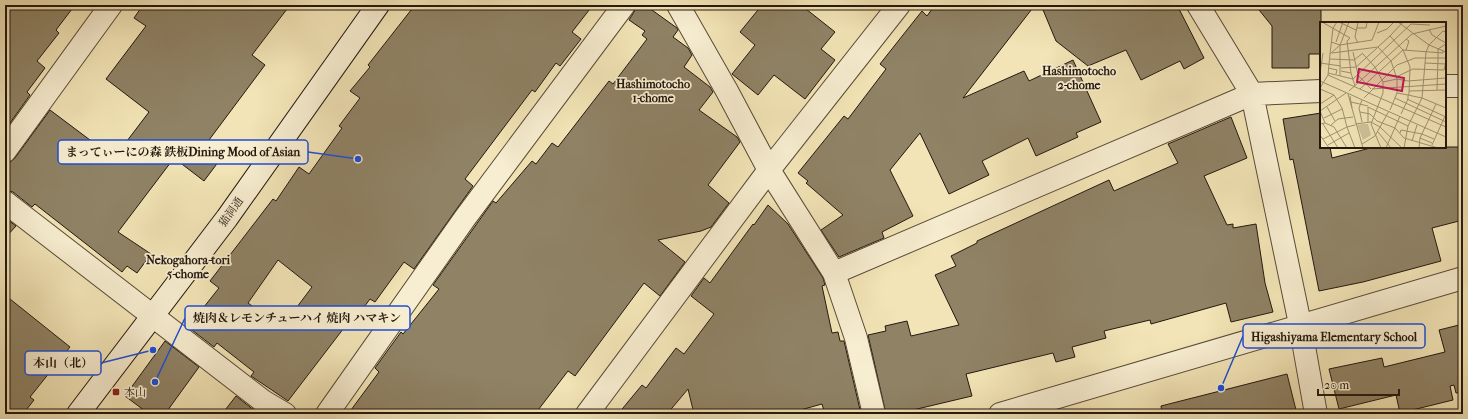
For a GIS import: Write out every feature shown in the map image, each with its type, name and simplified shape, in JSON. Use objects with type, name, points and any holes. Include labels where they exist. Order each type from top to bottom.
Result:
[{"type":"street","points":[[5,151],[111,5]]},
{"type":"street","name":"猫洞通","points":[[78,414],[227,218],[378,5]]},
{"type":"street","points":[[327,414],[465,218],[624,5]]},
{"type":"street","points":[[678,5],[699,39],[769,170],[834,273],[856,338],[874,414]]},
{"type":"street","points":[[587,414],[769,170],[900,5]]},
{"type":"street","points":[[1202,7],[1252,94],[1300,324],[1316,414]]},
{"type":"street","points":[[1446,86],[1463,86]]},
{"type":"street","points":[[834,273],[1252,94],[1320,91]]},
{"type":"street","points":[[5,202],[263,401],[285,414]]},
{"type":"street","points":[[1000,414],[1300,324],[1463,278]]},
{"type":"building","points":[[5,5],[75,5],[56,30],[59,33],[37,61],[45,68],[27,92],[30,95],[5,130]]},
{"type":"building","points":[[143,5],[290,5],[252,55],[265,65],[209,140],[220,148],[217,153],[222,157],[204,181],[174,158],[118,232],[151,254],[137,273],[127,266],[122,272],[35,204],[32,207],[13,192],[5,190],[5,163],[10,162],[15,158],[50,110],[114,158],[149,112],[106,79],[146,26],[134,18]]},
{"type":"building","points":[[415,5],[593,5],[572,32],[581,39],[560,66],[556,63],[535,92],[532,90],[465,179],[473,186],[414,269],[404,262],[375,302],[370,299],[353,322],[350,320],[288,401],[251,376],[254,372],[217,343],[214,347],[188,327],[219,288],[210,281],[273,199],[276,201],[299,167],[309,174],[342,128],[339,126],[360,98],[350,91],[370,67],[368,65]],"holes":[[[278,260],[312,287],[282,327],[248,303]]]},
{"type":"building","points":[[636,5],[645,5],[677,28],[678,30],[673,37],[688,48],[692,55],[684,67],[710,87],[713,92],[699,110],[737,137],[740,142],[708,185],[729,203],[711,227],[701,231],[658,240],[685,262],[660,296],[644,283],[575,376],[568,371],[535,414],[348,414],[379,372],[375,368],[401,332],[403,334],[439,289],[433,285],[493,201],[496,203],[532,161],[536,164],[552,143],[558,147],[609,81],[613,84],[647,39],[642,35],[645,31],[629,20]]},
{"type":"building","points":[[762,5],[801,5],[835,32],[821,49],[835,60],[805,99],[774,75],[758,95],[732,74],[755,45],[740,32]]},
{"type":"building","points":[[935,5],[1035,5],[963,98],[1024,71],[1029,81],[1073,60],[1101,122],[1076,133],[1078,137],[1036,156],[1028,138],[982,161],[989,175],[949,194],[920,133],[890,170],[913,216],[882,232],[884,238],[839,257],[821,230],[843,215],[806,183],[808,181],[798,173],[844,116],[848,119],[886,69],[880,64],[922,11],[927,16]]},
{"type":"building","points":[[1041,5],[1088,5],[1093,10],[1102,5],[1177,5],[1204,58],[1184,69],[1180,61],[1141,80],[1126,50],[1088,66],[1056,41]]},
{"type":"building","points":[[1255,5],[1321,5],[1320,54],[1309,54],[1309,68],[1272,68],[1272,26]]},
{"type":"building","points":[[1320,113],[1320,148],[1330,148],[1332,158],[1370,148],[1460,147],[1460,179],[1463,179],[1463,220],[1432,228],[1441,261],[1363,282],[1319,291],[1293,159],[1290,160],[1283,119]]},
{"type":"building","points":[[1231,117],[1247,158],[1204,176],[1227,225],[1233,224],[1233,228],[1256,224],[1265,283],[1273,312],[1231,322],[1226,303],[1151,324],[1150,320],[1104,331],[1106,338],[1072,347],[1075,357],[1056,362],[1053,353],[966,374],[972,396],[896,414],[886,414],[868,335],[886,331],[885,326],[907,321],[911,336],[959,325],[935,275],[956,266],[951,256],[977,243],[977,241],[1109,180],[1114,191],[1178,163],[1168,144]]},
{"type":"building","points":[[768,205],[788,224],[823,278],[825,285],[822,286],[832,333],[838,332],[840,341],[844,341],[861,414],[825,414],[822,404],[786,414],[694,414],[688,389],[667,414],[618,414],[642,385],[646,388],[676,348],[684,354],[714,314],[691,296],[704,278],[710,283]]},
{"type":"building","points":[[5,218],[16,226],[5,238]]},
{"type":"building","points":[[5,295],[70,347],[30,397],[34,400],[23,414],[5,414]]},
{"type":"building","points":[[1463,324],[1463,392],[1456,393],[1454,385],[1450,386],[1453,400],[1400,413],[1396,395],[1339,409],[1329,369],[1382,358],[1384,367],[1445,352],[1439,330]]},
{"type":"building","points":[[165,341],[199,367],[165,414],[149,414],[125,396]]},
{"type":"building","points":[[1287,374],[1297,414],[1162,414],[1161,406]]},
{"type":"building","points":[[236,396],[255,411],[260,414],[222,414]]},
{"type":"place","name":"まってぃーにの森 鉄板Dining Mood of Asian","points":[[358,159]]},
{"type":"place","name":"本山（北）","points":[[153,350]]},
{"type":"place","name":"焼肉＆レモンチューハイ 焼肉 ハマキン","points":[[155,382]]},
{"type":"place","name":"Higashiyama Elementary School","points":[[1221,388]]},
{"type":"place","name":"本山","points":[[116,392]]},
{"type":"district","name":"Hashimotocho 2-chome","points":[[1079,78]]},
{"type":"district","name":"Hashimotocho 1-chome","points":[[653,91]]},
{"type":"district","name":"Nekogahora-tori 5-chome","points":[[188,267]]}]
